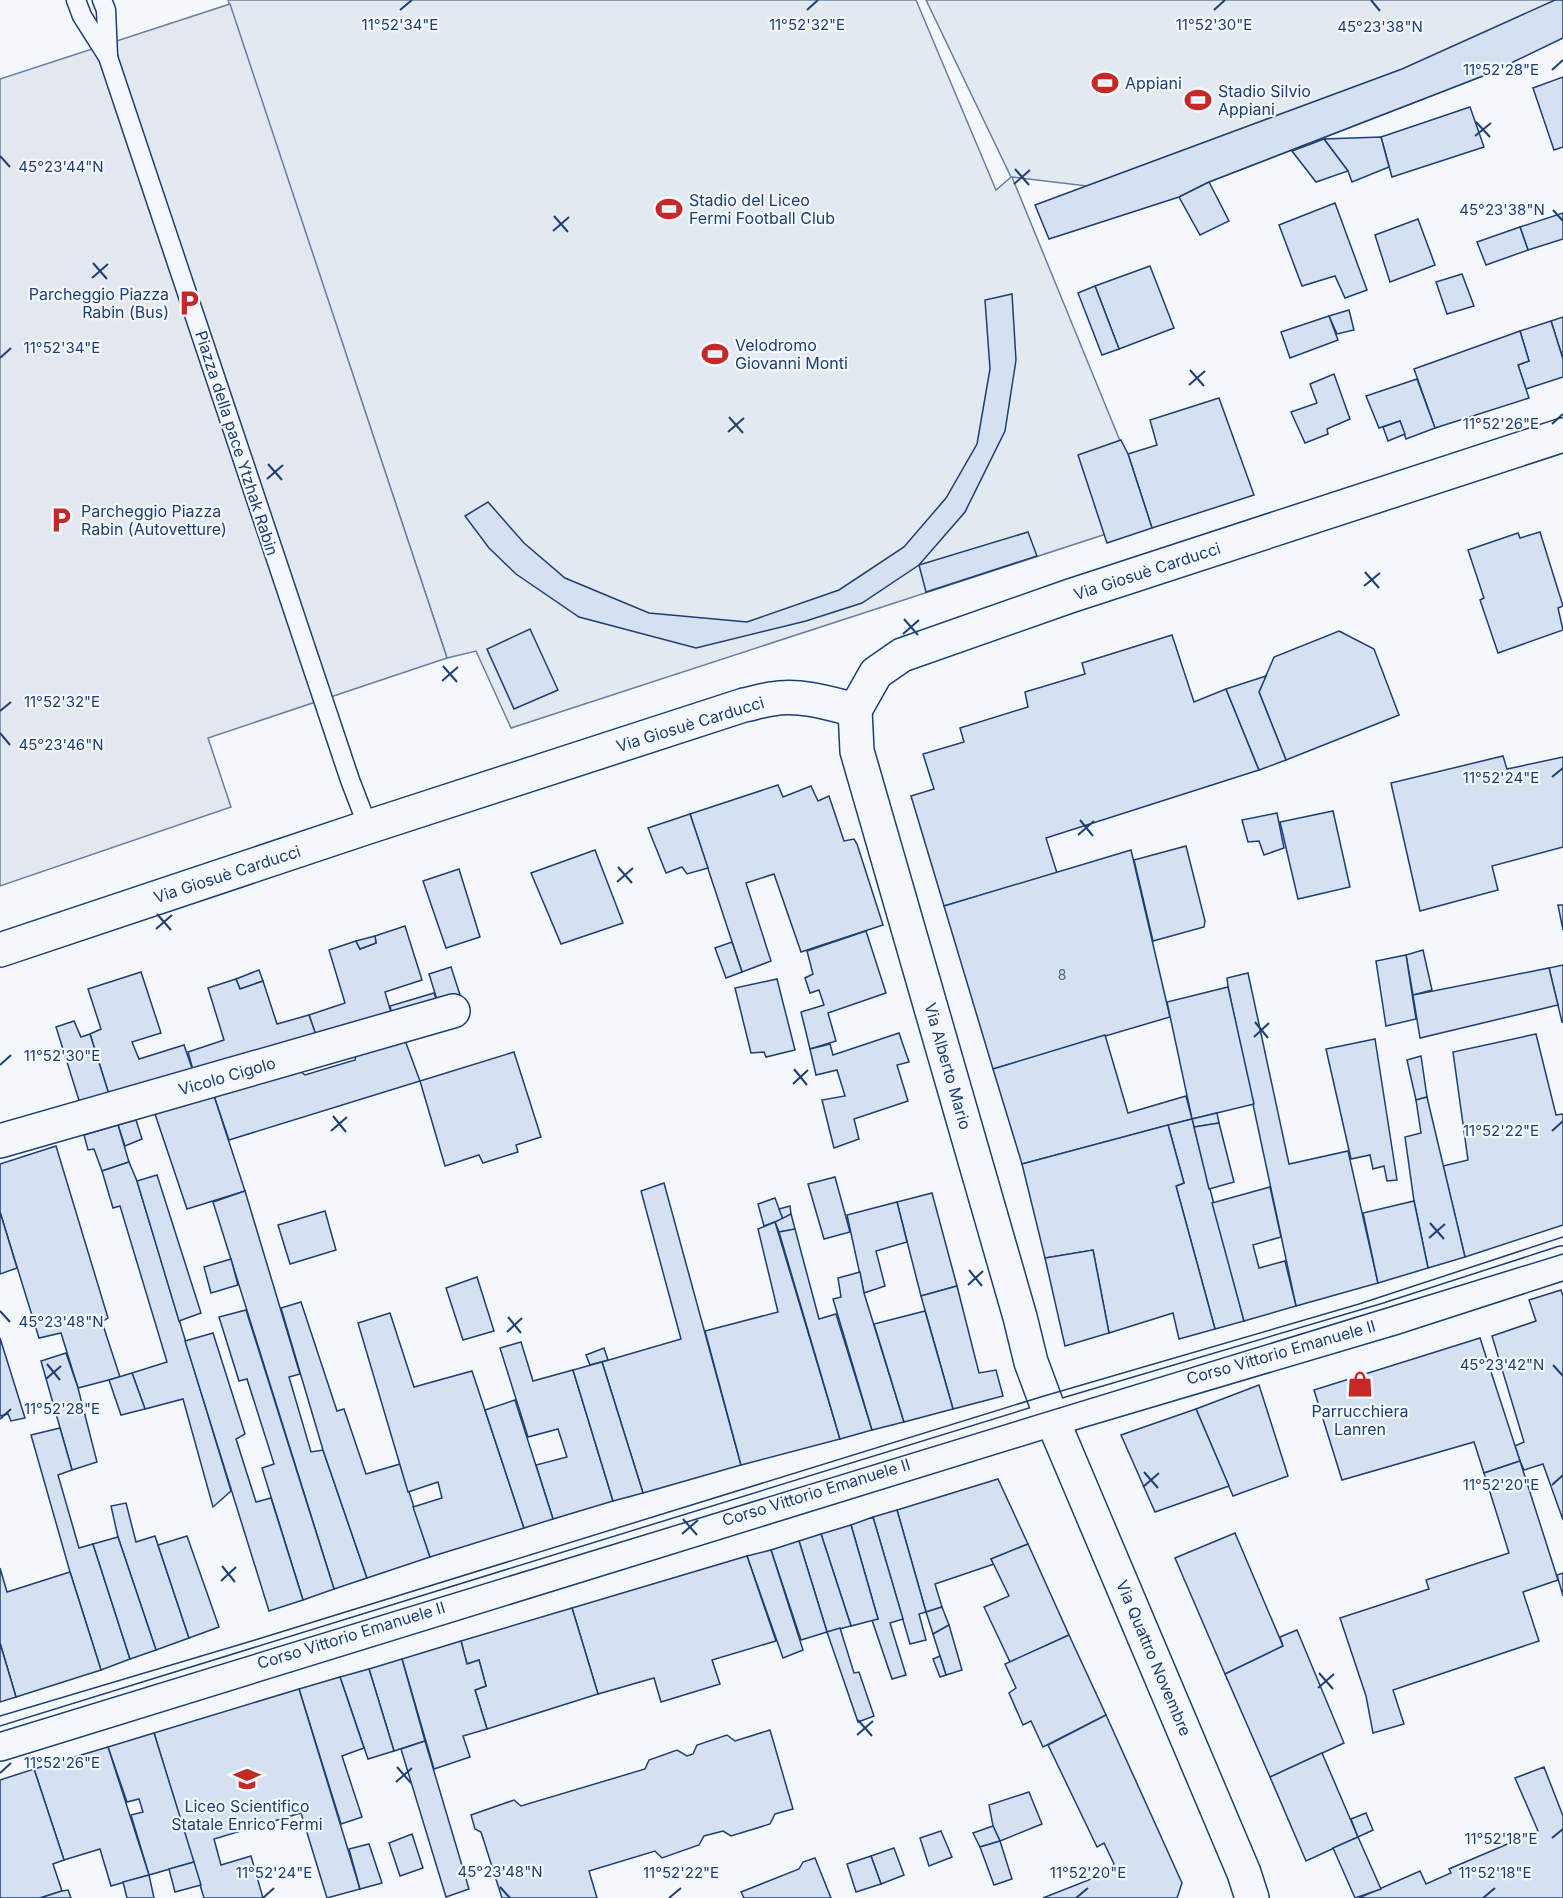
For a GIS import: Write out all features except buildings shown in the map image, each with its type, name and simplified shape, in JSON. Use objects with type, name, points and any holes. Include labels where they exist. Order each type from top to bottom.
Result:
[{"type":"street","name":"Via Giosuè Carducci","points":[[0,950],[368,827],[754,703],[774,698],[800,699],[828,702],[855,710],[876,673],[902,655],[1070,596],[1563,435]]},
{"type":"street","name":"Via Alberto Mario","points":[[855,710],[857,751],[1031,1362],[1053,1419]]},
{"type":"street","name":"Vicolo Cigolo","points":[[0,1141],[453,1011]]},
{"type":"street","name":"Corso Vittorio Emanuele II","points":[[0,1744],[1053,1419],[1390,1320],[1563,1263]]},
{"type":"street","name":"Via Quattro Novembre","points":[[1053,1419],[1244,1872],[1252,1898]]},
{"type":"lane","name":"Piazza della pace Ytzhak Rabin","points":[[76,0],[82,16],[108,57],[350,780],[368,827]]},
{"type":"lane","name":"Piazza della pace Ytzhak Rabin","points":[[102,0],[105,10],[108,57]]},
{"type":"shaded area","name":"Velodromo Giovanni Monti","points":[[228,0],[916,0],[996,190],[1011,177],[926,0],[1563,0],[1563,38],[1488,74],[1209,182],[1179,197],[1012,177],[1152,519],[511,728],[476,651],[447,658]]},
{"type":"shaded area","name":"Parcheggio Piazza Rabin (Bus)","points":[[230,4],[447,658],[208,738],[231,807],[0,886],[0,79]]},
{"type":"tram line","points":[[0,1716],[255,1640],[1044,1396],[1359,1304],[1563,1237]]},
{"type":"tram line","points":[[0,1732],[1563,1254]]},
{"type":"place","name":"Appiani","points":[[1105,83]]},
{"type":"place","name":"Stadio Silvio Appiani","points":[[1198,100]]},
{"type":"place","name":"Stadio del Liceo Fermi Football Club","points":[[669,209]]},
{"type":"place","name":"Parcheggio Piazza Rabin (Bus)","points":[[189,303]]},
{"type":"place","name":"Velodromo Giovanni Monti","points":[[715,354]]},
{"type":"place","name":"Parcheggio Piazza Rabin (Autovetture)","points":[[61,520]]},
{"type":"place","name":"Parrucchiera Lanren","points":[[1360,1384]]},
{"type":"place","name":"Liceo Scientifico Statale Enrico Fermi","points":[[247,1779]]}]
